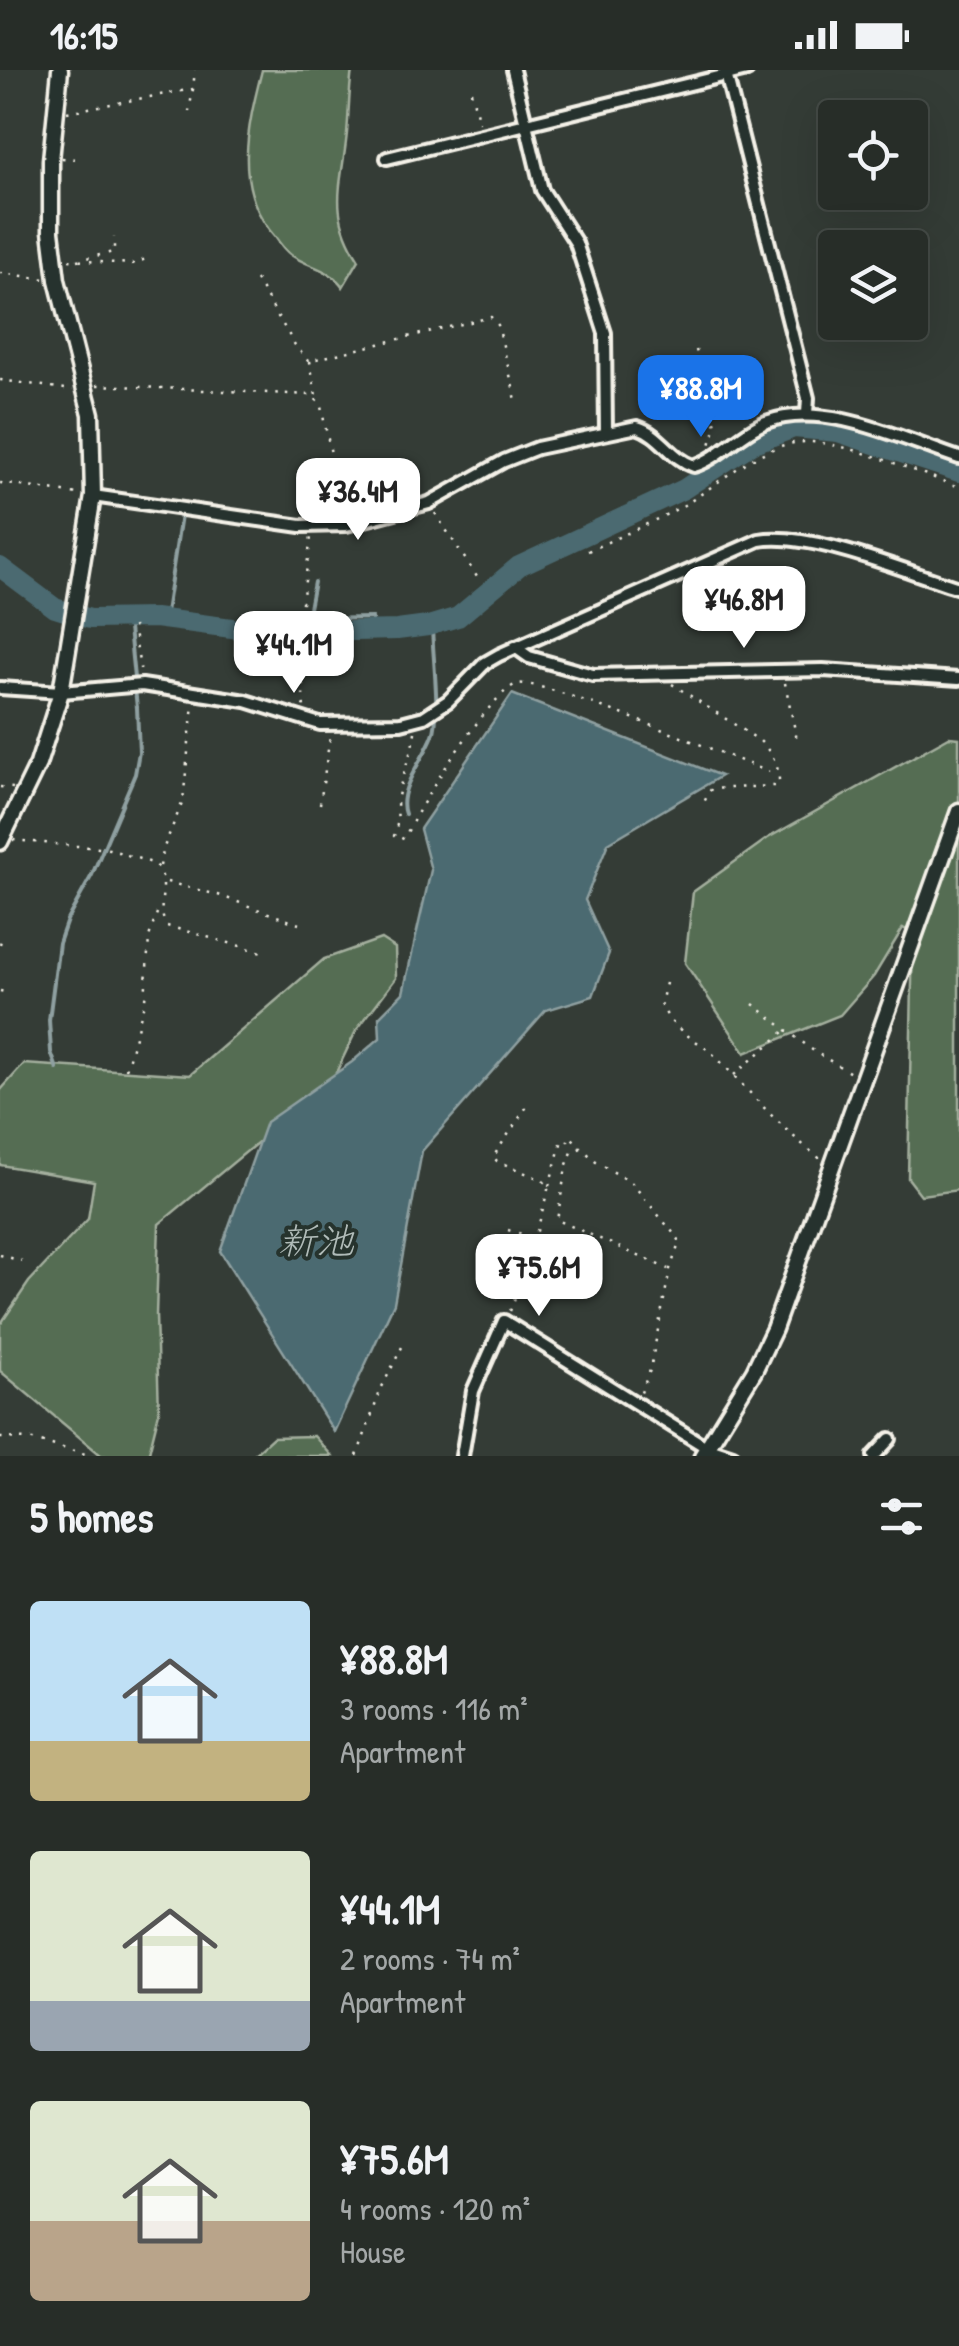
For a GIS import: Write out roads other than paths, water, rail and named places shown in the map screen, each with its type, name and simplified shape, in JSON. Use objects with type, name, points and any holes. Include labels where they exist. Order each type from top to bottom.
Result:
[{"type":"street","points":[[1,840],[38,764],[61,692],[93,496],[93,432],[86,389],[54,260],[51,156],[60,70]]},
{"type":"street","points":[[514,70],[542,190],[576,243],[605,334],[606,433]]},
{"type":"street","points":[[387,158],[528,126],[725,72],[747,70]]},
{"type":"street","points":[[725,72],[808,398],[807,414]]},
{"type":"street","points":[[93,496],[312,526],[346,525],[428,503],[504,461],[537,448],[630,427],[649,430],[684,464],[694,466],[762,424],[807,414],[842,420],[959,458]]},
{"type":"street","points":[[0,688],[61,692],[142,684],[246,701],[332,725],[401,723],[448,701],[485,663],[515,647],[740,546],[778,536],[809,541],[959,588]]},
{"type":"street","points":[[515,647],[529,657],[593,675],[862,670],[959,679]]},
{"type":"street","points":[[704,1451],[754,1371],[774,1329],[959,811]]},
{"type":"street","points":[[462,1456],[473,1391],[504,1322],[704,1451],[734,1456]]},
{"type":"street","points":[[874,1456],[890,1439]]},
{"type":"water","name":"新池","points":[[512,694],[721,776],[608,843],[585,900],[609,953],[593,996],[546,1010],[422,1151],[394,1303],[334,1432],[220,1251],[266,1122],[380,1038],[379,1017],[403,993],[431,870],[420,829]]},
{"type":"waterway","points":[[0,567],[55,608],[90,619],[155,618],[270,633],[397,630],[458,617],[519,566],[684,489],[752,444],[794,428],[838,432],[959,472]]},
{"type":"waterway","points":[[165,619],[181,515]]},
{"type":"waterway","points":[[314,582],[307,619],[372,618],[372,631]]},
{"type":"waterway","points":[[57,1069],[51,1052],[49,1020],[59,943],[135,774],[139,752],[128,618]]},
{"type":"waterway","points":[[405,814],[404,794],[435,726],[432,625]]}]
